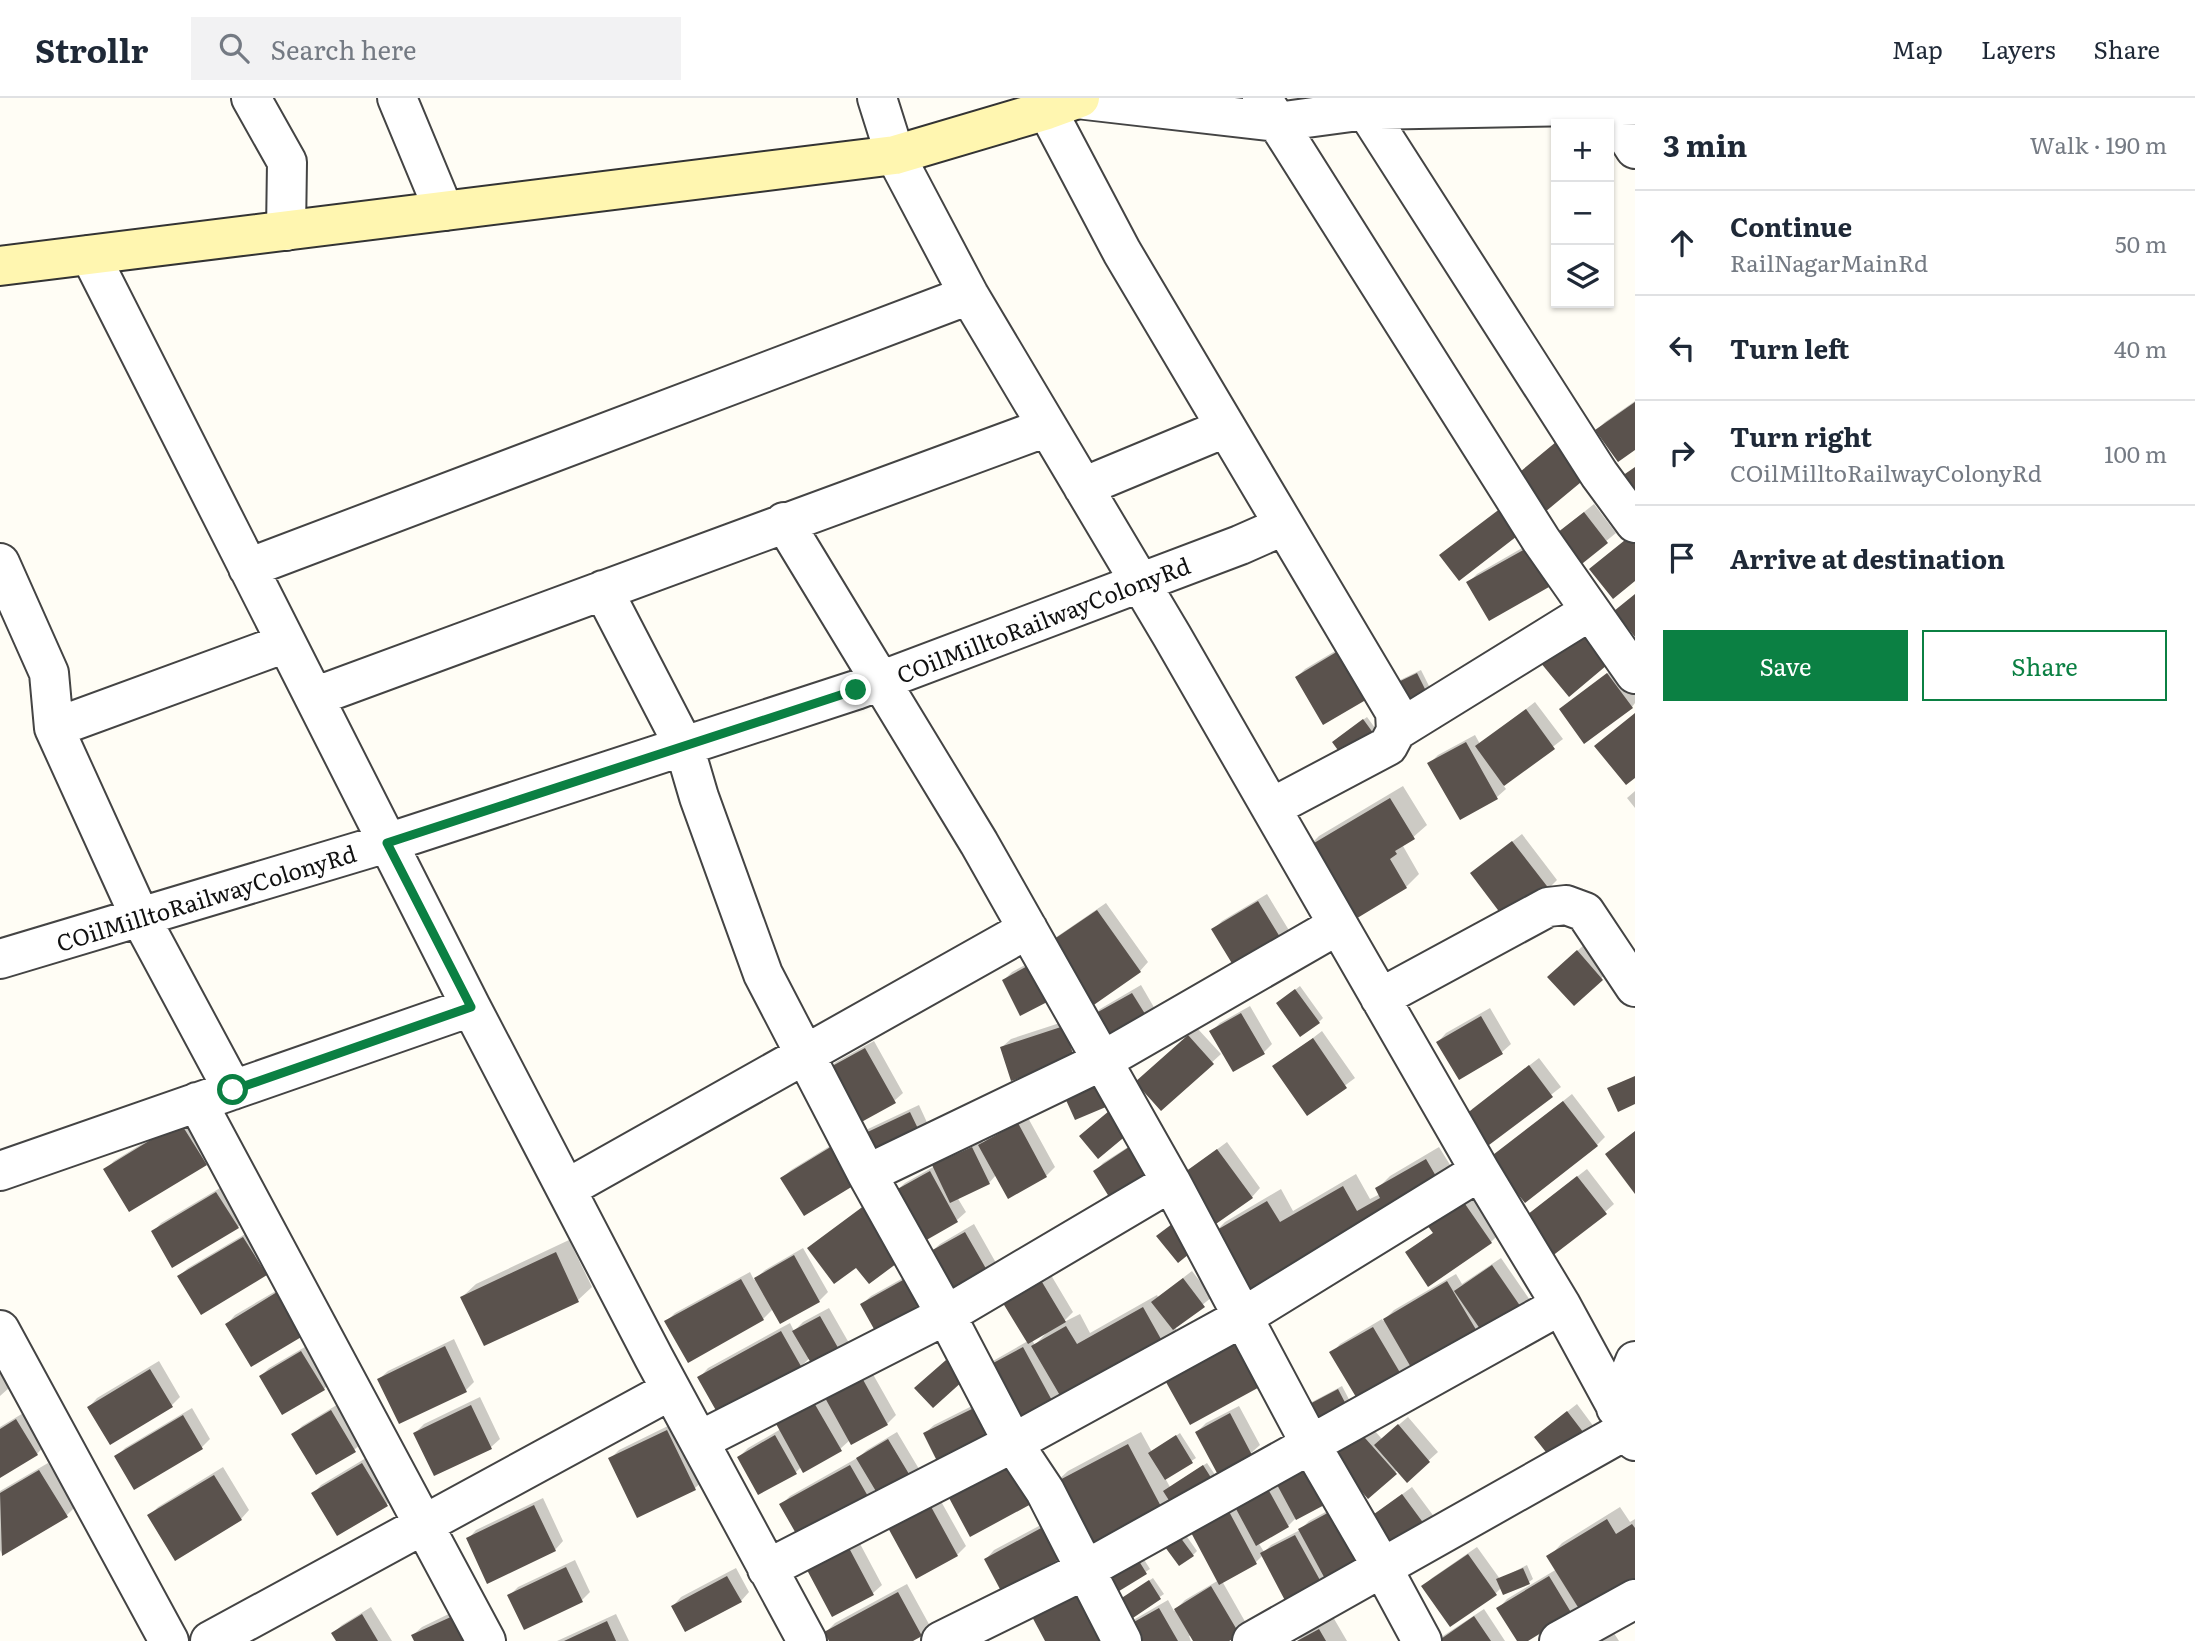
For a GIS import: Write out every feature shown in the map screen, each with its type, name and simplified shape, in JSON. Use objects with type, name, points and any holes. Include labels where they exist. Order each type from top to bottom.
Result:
[{"type":"street","points":[[251,98],[287,162],[286,230]]},
{"type":"street","points":[[397,98],[444,211]]},
{"type":"street","points":[[877,98],[895,155],[969,295],[1271,808],[1560,1306],[1626,1426]]},
{"type":"street","points":[[1068,102],[1122,252],[1395,712],[1396,731]]},
{"type":"street","points":[[0,266],[895,155],[1068,102],[1270,110],[1621,105],[1635,149]]},
{"type":"street","points":[[1270,110],[1541,540],[1635,674]]},
{"type":"street","points":[[1366,110],[1599,474],[1635,523]]},
{"type":"street","points":[[90,255],[471,1007],[671,1390],[807,1641]]},
{"type":"street","points":[[248,568],[969,295]]},
{"type":"street","points":[[314,697],[1047,427]]},
{"type":"street","points":[[1083,487],[1226,428]]},
{"type":"street","points":[[785,522],[1028,929],[1171,1182],[1311,1445],[1422,1641]]},
{"type":"street","name":"COilMilltoRailwayColonyRd","points":[[0,959],[387,843],[881,681],[1240,545],[1283,526]]},
{"type":"street","points":[[0,563],[49,673],[54,728],[140,917],[233,1090]]},
{"type":"street","points":[[603,590],[684,746],[699,797],[763,974],[867,1174],[946,1315],[1013,1443],[1045,1491],[1122,1641]]},
{"type":"street","points":[[1271,808],[1388,746],[1396,731],[1590,611],[1592,613]]},
{"type":"street","points":[[54,728],[286,643]]},
{"type":"street","points":[[1380,998],[1548,907],[1566,905],[1585,912],[1635,987]]},
{"type":"street","points":[[867,1174],[1102,1061],[1338,925]]},
{"type":"street","points":[[566,1189],[1028,929]]},
{"type":"street","points":[[0,1171],[471,1007]]},
{"type":"street","points":[[197,1102],[486,1641]]},
{"type":"street","points":[[767,1569],[1013,1443],[1243,1317],[1480,1171]]},
{"type":"street","points":[[699,1441],[946,1315],[1171,1182]]},
{"type":"street","points":[[941,1641],[1085,1570],[1560,1306]]},
{"type":"street","points":[[0,1330],[169,1641]]},
{"type":"street","points":[[1626,1426],[1635,1361]]},
{"type":"street","points":[[210,1641],[671,1390]]},
{"type":"street","points":[[1252,1641],[1626,1426]]},
{"type":"street","points":[[1559,1641],[1635,1599]]},
{"type":"building","points":[[1635,402],[1635,450],[1618,462],[1595,430]]},
{"type":"building","points":[[1562,437],[1592,473],[1539,517],[1509,481]]},
{"type":"building","points":[[1635,467],[1635,495],[1622,476]]},
{"type":"building","points":[[1501,508],[1521,533],[1459,581],[1439,555]]},
{"type":"building","points":[[1584,512],[1608,543],[1578,567],[1553,536]]},
{"type":"building","points":[[1635,532],[1635,581],[1613,599],[1589,569]]},
{"type":"building","points":[[1527,548],[1549,587],[1489,621],[1466,582]]},
{"type":"building","points":[[1635,594],[1635,637],[1614,611]]},
{"type":"building","points":[[1584,625],[1613,660],[1569,697],[1540,662]]},
{"type":"building","points":[[1348,645],[1376,694],[1323,725],[1295,677]]},
{"type":"building","points":[[1417,673],[1426,691],[1400,703],[1392,685]]},
{"type":"building","points":[[1607,673],[1633,708],[1584,744],[1559,709]]},
{"type":"building","points":[[1526,709],[1555,749],[1504,786],[1475,746]]},
{"type":"building","points":[[1635,713],[1635,778],[1626,785],[1594,746]]},
{"type":"building","points":[[1363,719],[1379,741],[1348,764],[1332,742]]},
{"type":"building","points":[[1466,742],[1498,799],[1460,820],[1427,763]]},
{"type":"building","points":[[1390,798],[1415,839],[1395,851],[1397,854],[1390,859],[1407,888],[1349,923],[1304,849]]},
{"type":"building","points":[[1512,841],[1550,890],[1507,922],[1470,873]]},
{"type":"building","points":[[1258,901],[1283,942],[1236,970],[1211,929]]},
{"type":"building","points":[[1097,910],[1141,972],[1088,1009],[1044,946]]},
{"type":"building","points":[[1577,950],[1603,980],[1574,1006],[1547,977]]},
{"type":"building","points":[[1033,963],[1053,999],[1020,1016],[1002,980]]},
{"type":"building","points":[[1295,989],[1320,1023],[1300,1037],[1276,1003]]},
{"type":"building","points":[[1132,993],[1152,1025],[1108,1051],[1089,1017]]},
{"type":"building","points":[[1241,1013],[1265,1054],[1233,1072],[1209,1031]]},
{"type":"building","points":[[1481,1016],[1503,1054],[1459,1080],[1436,1042]]},
{"type":"building","points":[[1064,1026],[1075,1060],[1011,1081],[1000,1047]]},
{"type":"building","points":[[1188,1035],[1214,1064],[1161,1111],[1135,1082]]},
{"type":"building","points":[[1313,1038],[1347,1088],[1307,1116],[1272,1066]]},
{"type":"building","points":[[865,1048],[896,1103],[856,1125],[825,1070]]},
{"type":"building","points":[[1529,1065],[1553,1097],[1485,1148],[1461,1118]]},
{"type":"building","points":[[1099,1073],[1113,1104],[1075,1120],[1061,1089]]},
{"type":"building","points":[[1635,1076],[1635,1104],[1618,1112],[1607,1088]]},
{"type":"building","points":[[1563,1101],[1598,1146],[1525,1203],[1489,1158]]},
{"type":"building","points":[[1115,1106],[1134,1129],[1098,1159],[1079,1136]]},
{"type":"building","points":[[910,1112],[923,1139],[870,1164],[857,1137]]},
{"type":"building","points":[[180,1122],[207,1165],[129,1212],[103,1169]]},
{"type":"building","points":[[1018,1123],[1047,1177],[1008,1199],[978,1145]]},
{"type":"building","points":[[1635,1131],[1635,1194],[1605,1154]]},
{"type":"building","points":[[842,1140],[866,1178],[804,1216],[780,1178]]},
{"type":"building","points":[[972,1147],[990,1184],[950,1203],[932,1165]]},
{"type":"building","points":[[1129,1147],[1154,1183],[1116,1208],[1093,1171]]},
{"type":"building","points":[[1217,1149],[1253,1198],[1213,1226],[1178,1177]]},
{"type":"building","points":[[1426,1159],[1440,1183],[1245,1294],[1210,1234],[1267,1201],[1280,1222],[1343,1186],[1357,1211],[1380,1198],[1375,1188]]},
{"type":"building","points":[[930,1171],[958,1222],[923,1242],[894,1191]]},
{"type":"building","points":[[1577,1176],[1607,1214],[1547,1260],[1518,1222]]},
{"type":"building","points":[[216,1192],[239,1228],[172,1268],[151,1231]]},
{"type":"building","points":[[1463,1201],[1492,1243],[1428,1287],[1405,1252],[1433,1233],[1427,1225]]},
{"type":"building","points":[[865,1205],[904,1258],[869,1284],[856,1268],[834,1284],[807,1248]]},
{"type":"building","points":[[1172,1224],[1194,1250],[1178,1263],[1156,1236]]},
{"type":"building","points":[[965,1232],[992,1279],[956,1300],[929,1252]]},
{"type":"building","points":[[243,1237],[267,1275],[201,1315],[177,1276]]},
{"type":"building","points":[[556,1252],[579,1302],[484,1346],[460,1297]]},
{"type":"building","points":[[794,1255],[820,1302],[780,1324],[754,1278]]},
{"type":"building","points":[[1492,1265],[1525,1313],[1487,1339],[1454,1291]]},
{"type":"building","points":[[1036,1272],[1066,1322],[1028,1344],[998,1295]]},
{"type":"building","points":[[912,1275],[931,1309],[879,1338],[860,1304]]},
{"type":"building","points":[[1183,1278],[1205,1307],[1173,1330],[1151,1302]]},
{"type":"building","points":[[741,1279],[764,1320],[688,1363],[664,1321]]},
{"type":"building","points":[[1447,1281],[1481,1338],[1416,1376],[1383,1319]]},
{"type":"building","points":[[277,1292],[303,1336],[251,1367],[225,1324]]},
{"type":"building","points":[[1143,1307],[1166,1348],[1065,1404],[1031,1346],[1066,1326],[1077,1344]]},
{"type":"building","points":[[820,1316],[841,1353],[814,1368],[792,1331]]},
{"type":"building","points":[[1373,1327],[1405,1381],[1362,1407],[1329,1352]]},
{"type":"building","points":[[781,1331],[802,1368],[718,1414],[697,1377]]},
{"type":"building","points":[[1239,1334],[1265,1384],[1190,1425],[1162,1375]]},
{"type":"building","points":[[445,1346],[467,1392],[399,1424],[377,1379]]},
{"type":"building","points":[[1023,1347],[1055,1406],[1015,1428],[982,1369]]},
{"type":"building","points":[[301,1351],[325,1390],[282,1415],[259,1376]]},
{"type":"building","points":[[946,1360],[964,1380],[933,1408],[914,1388]]},
{"type":"building","points":[[150,1369],[173,1407],[110,1445],[87,1407]]},
{"type":"building","points":[[861,1376],[888,1425],[851,1445],[824,1396]]},
{"type":"building","points":[[1338,1389],[1352,1416],[1318,1434],[1304,1407]]},
{"type":"building","points":[[813,1401],[842,1451],[803,1473],[775,1422]]},
{"type":"building","points":[[471,1405],[492,1449],[434,1476],[413,1433]]},
{"type":"building","points":[[976,1407],[993,1444],[941,1469],[923,1433]]},
{"type":"building","points":[[331,1410],[356,1452],[316,1475],[291,1434]]},
{"type":"building","points":[[1567,1411],[1590,1441],[1557,1466],[1534,1437]]},
{"type":"building","points":[[1230,1413],[1252,1455],[1217,1473],[1195,1432]]},
{"type":"building","points":[[183,1415],[203,1449],[134,1490],[114,1456]]},
{"type":"building","points":[[16,1419],[38,1455],[0,1478],[0,1429]]},
{"type":"building","points":[[1398,1424],[1430,1462],[1407,1483],[1374,1445]]},
{"type":"building","points":[[1357,1429],[1397,1474],[1368,1499],[1329,1453]]},
{"type":"building","points":[[667,1430],[696,1490],[637,1518],[608,1458]]},
{"type":"building","points":[[775,1435],[797,1474],[758,1495],[737,1457]]},
{"type":"building","points":[[1176,1435],[1193,1463],[1165,1480],[1148,1453]]},
{"type":"building","points":[[888,1439],[912,1479],[880,1498],[856,1458]]},
{"type":"building","points":[[1128,1444],[1165,1514],[1089,1554],[1052,1484]]},
{"type":"building","points":[[362,1463],[388,1506],[337,1536],[311,1493]]},
{"type":"building","points":[[1011,1463],[1033,1503],[970,1537],[948,1496]]},
{"type":"building","points":[[1308,1463],[1330,1502],[1296,1520],[1275,1481]]},
{"type":"building","points":[[850,1465],[869,1498],[798,1537],[779,1504]]},
{"type":"building","points":[[1203,1465],[1217,1487],[1177,1513],[1163,1491]]},
{"type":"building","points":[[39,1470],[68,1517],[2,1556],[0,1493]]},
{"type":"building","points":[[214,1475],[242,1520],[175,1561],[147,1515]]},
{"type":"building","points":[[1268,1489],[1289,1527],[1256,1546],[1235,1507]]},
{"type":"building","points":[[1402,1494],[1430,1532],[1391,1560],[1363,1522]]},
{"type":"building","points":[[929,1503],[958,1556],[916,1579],[887,1526]]},
{"type":"building","points":[[1225,1504],[1257,1564],[1219,1585],[1187,1525]]},
{"type":"building","points":[[534,1505],[556,1551],[487,1584],[466,1538]]},
{"type":"building","points":[[1335,1509],[1367,1568],[1330,1588],[1298,1529]]},
{"type":"building","points":[[1607,1519],[1616,1534],[1632,1524],[1635,1528],[1635,1589],[1586,1620],[1546,1556]]},
{"type":"building","points":[[1043,1527],[1060,1559],[1001,1591],[984,1559]]},
{"type":"building","points":[[1295,1535],[1326,1591],[1290,1610],[1260,1553]]},
{"type":"building","points":[[1180,1537],[1194,1556],[1179,1566],[1165,1547]]},
{"type":"building","points":[[849,1548],[874,1595],[832,1617],[807,1570]]},
{"type":"building","points":[[1134,1553],[1147,1574],[1111,1596],[1098,1575]]},
{"type":"building","points":[[1468,1554],[1497,1595],[1450,1627],[1421,1586]]},
{"type":"building","points":[[566,1567],[583,1602],[524,1630],[507,1595]]},
{"type":"building","points":[[1523,1568],[1530,1584],[1503,1595],[1496,1579]]},
{"type":"building","points":[[727,1576],[742,1602],[685,1632],[671,1606]]},
{"type":"building","points":[[1549,1576],[1572,1614],[1528,1641],[1517,1641],[1496,1608]]},
{"type":"building","points":[[1149,1580],[1161,1599],[1127,1622],[1114,1603]]},
{"type":"building","points":[[1085,1583],[1106,1641],[1045,1641],[1030,1613]]},
{"type":"building","points":[[1211,1586],[1240,1635],[1229,1641],[1193,1641],[1174,1609]]},
{"type":"building","points":[[898,1592],[922,1636],[913,1641],[829,1641],[824,1632]]},
{"type":"building","points":[[1159,1608],[1178,1641],[1132,1641],[1125,1627]]},
{"type":"building","points":[[362,1614],[378,1641],[336,1641],[331,1633]]},
{"type":"building","points":[[453,1616],[464,1641],[414,1641],[411,1635]]},
{"type":"building","points":[[1474,1616],[1491,1641],[1438,1641]]},
{"type":"building","points":[[607,1621],[616,1641],[564,1641]]},
{"type":"building","points":[[1319,1629],[1326,1641],[1297,1641]]},
{"type":"route","points":[[233,1090],[471,1007],[387,843],[856,690]]}]
